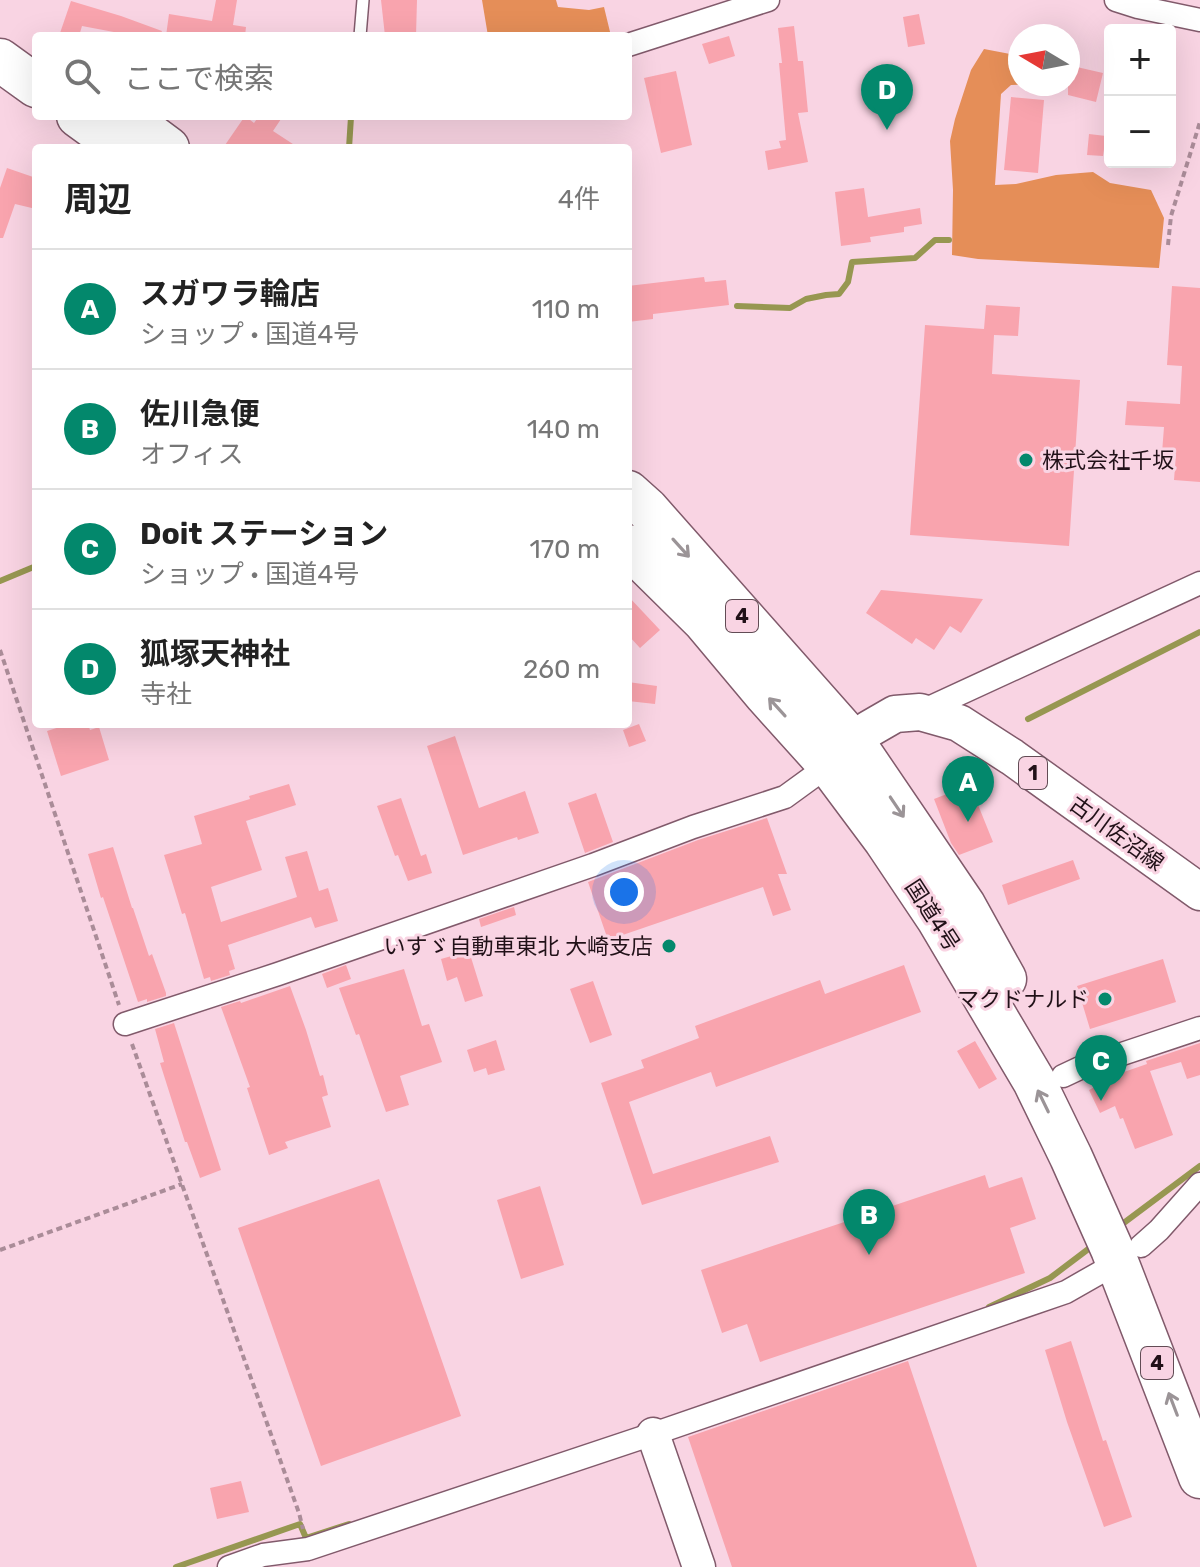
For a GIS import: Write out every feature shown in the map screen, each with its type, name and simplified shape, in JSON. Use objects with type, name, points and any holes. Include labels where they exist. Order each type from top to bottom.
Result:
[{"type":"highway","points":[[0,31],[32,52]]},
{"type":"highway","points":[[0,60],[32,83]]},
{"type":"highway","points":[[110,126],[157,144]]},
{"type":"highway","name":"国道4号","points":[[632,496],[647,509],[964,905],[1063,1076],[1121,1237],[1200,1477]]},
{"type":"highway","name":"国道4号","points":[[632,550],[704,621],[766,695],[841,754],[885,840],[938,919],[1034,1081],[1121,1237],[1200,1392]]},
{"type":"main road","name":"古川佐沼線","points":[[841,754],[869,729],[895,714],[920,712],[959,723],[1012,757],[1200,892]]},
{"type":"street","points":[[632,44],[768,0]]},
{"type":"street","points":[[1116,0],[1200,20]]},
{"type":"street","points":[[920,712],[1200,583]]},
{"type":"street","points":[[125,1024],[278,974],[785,797],[841,754]]},
{"type":"street","points":[[1063,1076],[1200,1028]]},
{"type":"street","points":[[229,1567],[263,1555],[308,1549],[1066,1292],[1121,1237],[1159,1230],[1200,1184]]},
{"type":"street","points":[[653,1434],[699,1567]]},
{"type":"lane","points":[[360,32],[363,0]]},
{"type":"path","points":[[1168,245],[1171,216],[1200,122]]},
{"type":"path","points":[[0,650],[125,1024],[299,1513]]},
{"type":"path","points":[[0,1250],[183,1184]]},
{"type":"shaded area","points":[[482,0],[556,0],[558,7],[589,10],[604,7],[610,32],[487,32]]},
{"type":"shaded area","points":[[984,49],[1008,54],[1008,88],[1001,94],[995,185],[1093,172],[1110,183],[1151,190],[1164,218],[1159,268],[952,255],[950,141],[971,70]]},
{"type":"building","points":[[216,0],[237,0],[233,25],[246,27],[245,32],[167,32],[169,14],[212,21]]},
{"type":"building","points":[[381,0],[417,0],[416,32],[385,32]]},
{"type":"building","points":[[71,1],[162,31],[114,32],[82,26],[80,32],[60,32]]},
{"type":"building","points":[[919,14],[925,44],[908,47],[903,17]]},
{"type":"building","points":[[794,26],[798,61],[803,61],[808,112],[798,113],[808,162],[768,170],[765,151],[781,148],[779,141],[786,140],[778,28]]},
{"type":"building","points":[[729,36],[735,56],[709,64],[702,44]]},
{"type":"building","points":[[1080,68],[1103,73],[1096,102],[1072,96],[1080,96]]},
{"type":"building","points":[[676,71],[692,145],[661,153],[644,78]]},
{"type":"building","points":[[1011,97],[1044,100],[1038,173],[1004,170]]},
{"type":"building","points":[[242,120],[254,123],[256,120],[280,120],[273,131],[293,144],[226,144]]},
{"type":"building","points":[[1089,134],[1104,136],[1103,156],[1087,155]]},
{"type":"building","points":[[7,168],[32,177],[32,208],[15,204],[3,238],[0,238],[0,188]]},
{"type":"building","points":[[864,188],[868,217],[920,208],[922,224],[904,227],[904,232],[870,237],[871,242],[841,246],[835,192]]},
{"type":"building","points":[[704,277],[705,282],[726,280],[729,305],[653,314],[653,319],[632,322],[632,286]]},
{"type":"building","points":[[1172,286],[1200,288],[1200,482],[1174,480],[1176,454],[1162,453],[1164,427],[1125,425],[1127,401],[1180,404],[1182,366],[1167,365]]},
{"type":"building","points":[[986,305],[1020,307],[1018,336],[994,335],[992,374],[1080,380],[1069,546],[910,535],[925,325],[984,329]]},
{"type":"building","points":[[881,590],[983,599],[961,633],[950,626],[934,650],[916,638],[912,644],[866,613]]},
{"type":"building","points":[[632,600],[660,630],[640,648],[632,639]]},
{"type":"building","points":[[632,683],[657,686],[655,704],[632,701]]},
{"type":"building","points":[[639,724],[646,741],[629,747],[623,730]]},
{"type":"building","points":[[56,728],[99,728],[109,760],[61,776],[47,731]]},
{"type":"building","points":[[455,736],[479,808],[525,791],[539,833],[463,855],[427,746]]},
{"type":"building","points":[[289,784],[296,805],[246,821],[262,870],[211,887],[221,922],[297,897],[285,857],[307,851],[319,891],[328,888],[338,921],[315,928],[311,917],[228,945],[235,969],[229,971],[230,975],[211,981],[210,977],[204,979],[164,855],[202,844],[194,816]]},
{"type":"building","points":[[970,785],[993,842],[959,855],[951,843],[934,799]]},
{"type":"building","points":[[596,793],[613,842],[585,853],[568,803]]},
{"type":"building","points":[[401,798],[421,856],[426,854],[432,873],[408,881],[398,855],[395,856],[377,806]]},
{"type":"building","points":[[767,818],[787,874],[778,874],[791,910],[773,916],[763,887],[608,940],[588,882],[698,840]]},
{"type":"building","points":[[113,847],[149,956],[152,954],[166,993],[166,996],[147,1002],[147,999],[138,1002],[88,854]]},
{"type":"building","points":[[1073,860],[1080,879],[1008,905],[1002,885]]},
{"type":"building","points":[[514,907],[516,915],[481,927],[479,919]]},
{"type":"building","points":[[469,951],[483,996],[465,1002],[457,977],[447,981],[441,959]]},
{"type":"building","points":[[1163,959],[1176,1002],[1090,1029],[1077,986]]},
{"type":"building","points":[[346,965],[351,979],[327,988],[322,974]]},
{"type":"building","points":[[904,965],[921,1012],[716,1087],[711,1072],[629,1102],[653,1174],[770,1136],[779,1162],[642,1205],[601,1083],[644,1068],[641,1060],[699,1038],[695,1026],[820,980],[825,994]]},
{"type":"building","points":[[404,969],[422,1026],[429,1024],[442,1062],[400,1076],[409,1105],[386,1112],[339,988]]},
{"type":"building","points":[[593,981],[612,1035],[590,1043],[570,989]]},
{"type":"building","points":[[290,986],[320,1076],[323,1075],[328,1095],[322,1097],[331,1127],[285,1142],[288,1148],[269,1155],[247,1088],[250,1087],[221,1007]]},
{"type":"building","points":[[174,1023],[221,1170],[200,1178],[160,1063],[164,1062],[155,1029]]},
{"type":"building","points":[[496,1040],[505,1070],[488,1075],[486,1068],[474,1072],[467,1050]]},
{"type":"building","points":[[975,1041],[997,1079],[979,1089],[957,1051]]},
{"type":"building","points":[[1200,1043],[1200,1075],[1187,1079],[1181,1062],[1150,1071],[1173,1135],[1135,1149],[1115,1106],[1100,1113],[1089,1090],[1121,1073],[1147,1064],[1146,1061]]},
{"type":"building","points":[[985,1175],[989,1188],[1022,1177],[1036,1219],[1010,1228],[1025,1273],[760,1362],[747,1324],[722,1333],[701,1270]]},
{"type":"building","points":[[379,1179],[461,1416],[321,1466],[238,1228]]},
{"type":"building","points":[[540,1186],[564,1265],[521,1279],[497,1200]]},
{"type":"building","points":[[1071,1341],[1103,1441],[1106,1440],[1132,1517],[1104,1527],[1045,1350]]},
{"type":"building","points":[[908,1361],[977,1567],[732,1567],[688,1437]]},
{"type":"building","points":[[241,1481],[249,1512],[217,1519],[210,1488]]},
{"type":"waterway","points":[[349,144],[351,120]]},
{"type":"waterway","points":[[737,306],[790,308],[806,299],[839,294],[848,282],[852,262],[915,258],[935,240],[949,240]]},
{"type":"waterway","points":[[0,581],[32,568]]},
{"type":"waterway","points":[[1028,719],[1200,632]]},
{"type":"waterway","points":[[1117,1228],[1200,1166]]},
{"type":"waterway","points":[[989,1307],[1050,1278],[1095,1244]]},
{"type":"waterway","points":[[176,1567],[300,1524],[306,1538],[349,1524]]},
{"type":"place","name":"狐塚天神社","points":[[887,130]]},
{"type":"place","name":"株式会社千坂","points":[[1026,460]]},
{"type":"place","name":"スガワラ輪店","points":[[968,822]]},
{"type":"place","name":"いすゞ自動車東北 大崎支店","points":[[669,946]]},
{"type":"place","name":"マクドナルド","points":[[1105,999]]},
{"type":"place","name":"Doit ステーション","points":[[1101,1101]]},
{"type":"place","name":"佐川急便","points":[[869,1255]]}]
